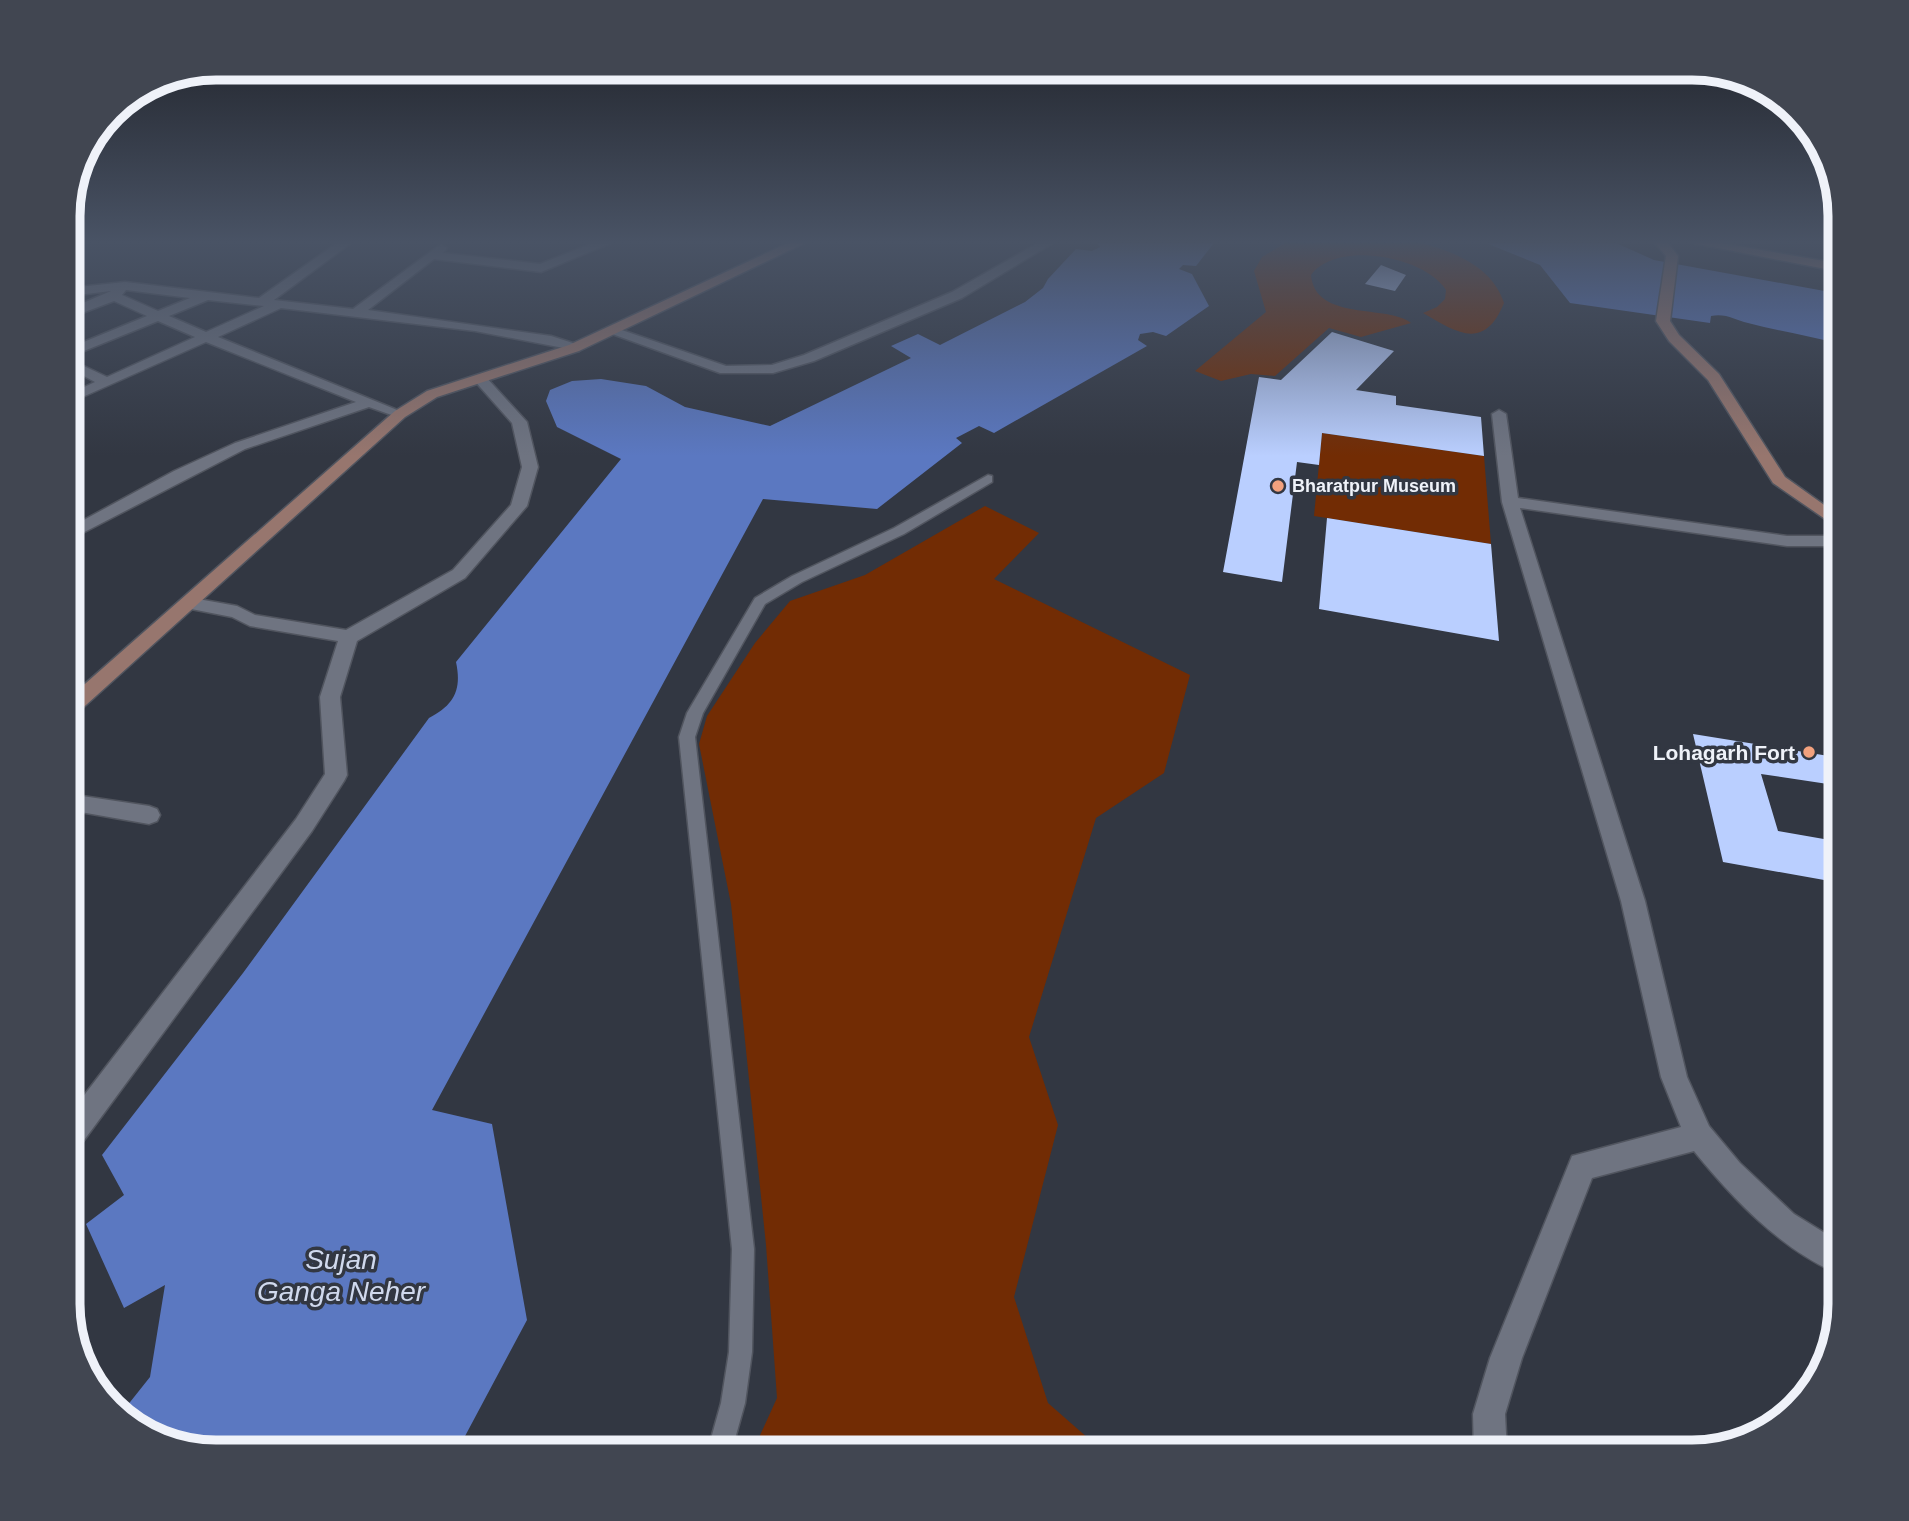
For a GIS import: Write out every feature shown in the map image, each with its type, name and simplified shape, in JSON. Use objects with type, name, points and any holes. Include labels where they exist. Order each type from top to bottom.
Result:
[{"type":"street","points":[[81,394],[256,314]]},
{"type":"street","points":[[364,314],[475,327],[551,340],[574,348]]},
{"type":"street","points":[[81,686],[187,603],[362,444],[400,414],[432,394],[574,348],[647,314]]},
{"type":"street","points":[[611,331],[725,370],[773,369],[809,358],[912,314]]},
{"type":"street","points":[[1664,314],[1663,321],[1674,338],[1714,377],[1779,480],[1828,516]]},
{"type":"street","points":[[81,348],[159,315],[206,337],[400,414]]},
{"type":"street","points":[[81,369],[106,382]]},
{"type":"street","points":[[187,603],[237,612],[250,620],[349,637],[459,574],[519,506],[530,467],[519,422],[480,379]]},
{"type":"street","points":[[81,528],[180,474],[240,446],[370,402]]},
{"type":"street","points":[[1499,414],[1510,502],[1633,901],[1674,1077],[1699,1136],[1730,1173],[1784,1224],[1828,1252]]},
{"type":"street","points":[[1510,502],[1787,541],[1828,541]]},
{"type":"street","points":[[81,1121],[304,825],[336,775],[330,697],[349,637]]},
{"type":"street","points":[[81,804],[149,815]]},
{"type":"street","points":[[1491,1440],[1489,1415],[1506,1358],[1582,1166],[1699,1136]]},
{"type":"lane","points":[[723,1440],[730,1419],[745,1313],[742,1201],[718,1039],[708,914],[687,737],[695,713],[760,601],[797,579],[900,531],[988,479]]},
{"type":"shaded area","points":[[1264,314],[1386,314],[1411,323],[1361,337],[1329,328],[1275,376],[1251,374],[1221,381],[1195,371]]},
{"type":"shaded area","points":[[1425,314],[1498,314],[1488,328],[1478,333],[1468,334]]},
{"type":"shaded area","points":[[1322,433],[1484,456],[1491,544],[1314,516]]},
{"type":"shaded area","points":[[985,506],[1039,533],[994,579],[1190,675],[1164,773],[1096,818],[1029,1037],[1058,1125],[1014,1297],[1048,1403],[1090,1440],[758,1440],[777,1398],[766,1245],[731,904],[699,744],[707,716],[755,643],[790,601],[865,575]]},
{"type":"water","name":"Sujan Ganga Neher","points":[[1001,314],[1198,314],[1166,336],[1153,332],[1140,334],[1138,340],[1147,346],[994,433],[979,426],[956,438],[962,443],[877,509],[763,499],[432,1110],[492,1124],[527,1320],[463,1440],[199,1439],[156,1426],[127,1407],[150,1377],[165,1285],[124,1308],[86,1224],[124,1195],[102,1155],[243,973],[429,718],[450,702],[457,689],[456,662],[621,459],[557,427],[546,401],[550,390],[572,381],[601,379],[646,386],[685,407],[770,426],[911,358],[891,346],[918,334],[940,345]]},
{"type":"water","points":[[1647,314],[1828,314],[1828,341],[1721,315],[1711,316],[1710,323]]},
{"type":"building","points":[[1332,332],[1394,351],[1356,390],[1396,396],[1396,405],[1481,417],[1484,456],[1322,433],[1319,465],[1297,462],[1282,582],[1223,572],[1259,377],[1281,380]]},
{"type":"building","points":[[1327,518],[1491,544],[1499,641],[1319,609]]},
{"type":"building","points":[[1693,734],[1828,756],[1828,784],[1761,774],[1778,831],[1828,840],[1828,881],[1723,862]]},
{"type":"place","name":"Bharatpur Museum","points":[[1278,486]]},
{"type":"place","name":"Lohagarh Fort","points":[[1809,752]]}]
